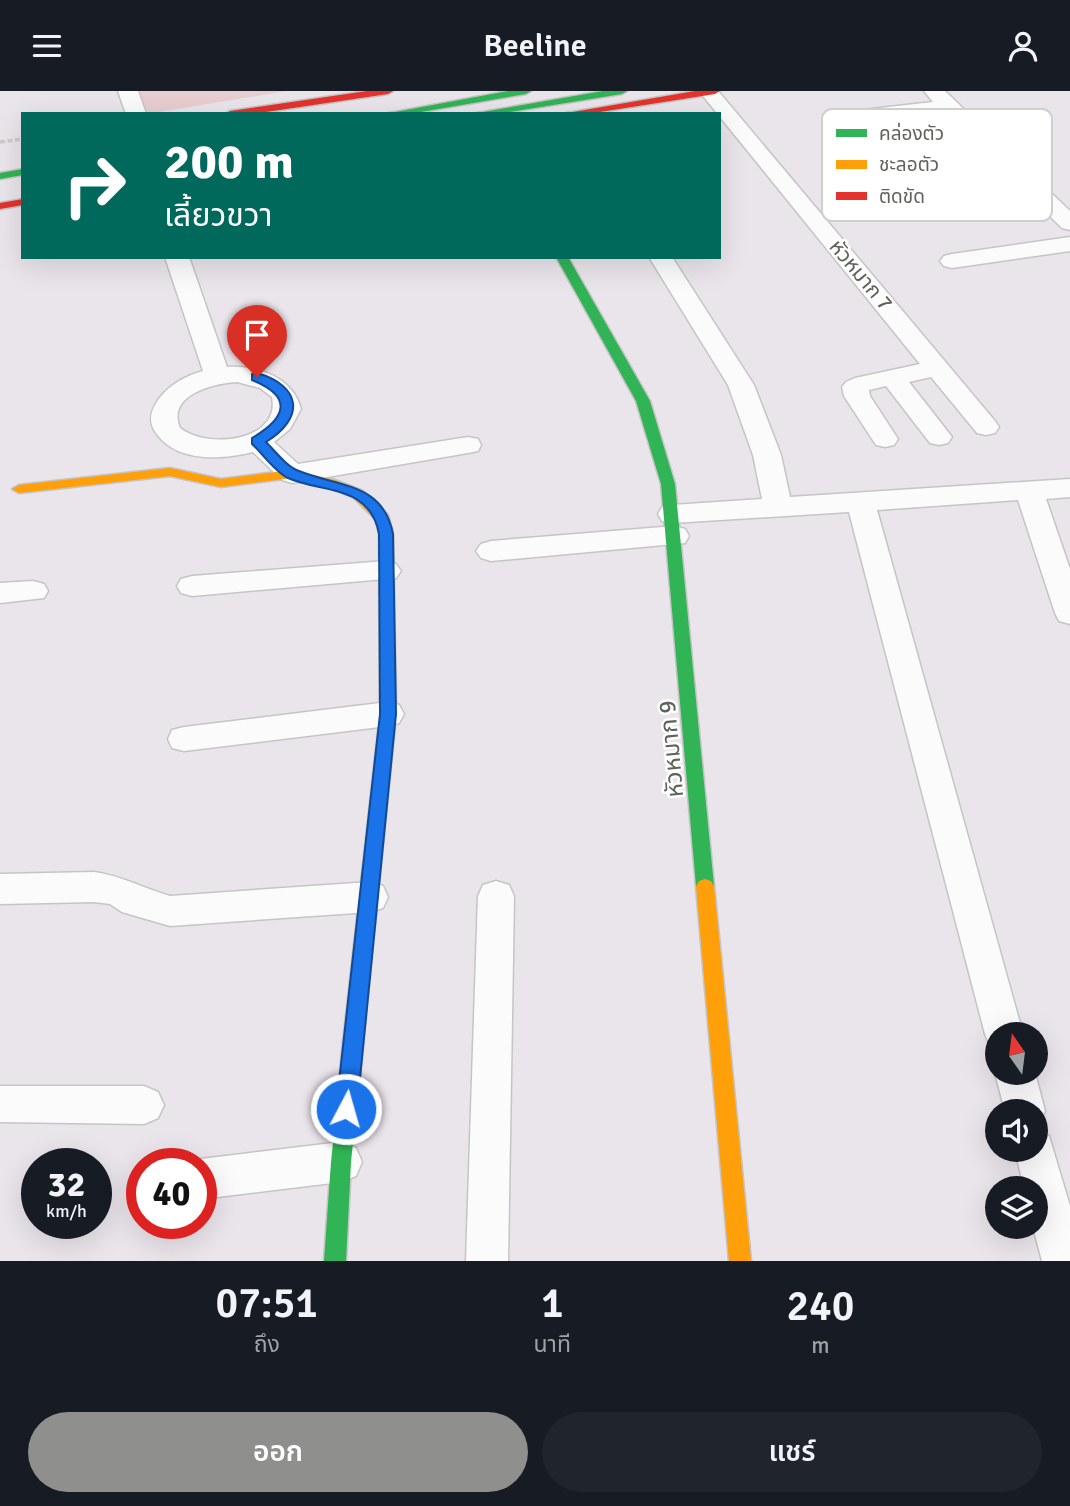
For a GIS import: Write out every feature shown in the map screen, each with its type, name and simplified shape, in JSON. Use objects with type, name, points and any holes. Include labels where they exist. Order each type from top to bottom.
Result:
[{"type":"street","points":[[128,91],[135,112]]},
{"type":"street","points":[[244,112],[388,91]]},
{"type":"street","points":[[401,112],[526,91]]},
{"type":"street","points":[[489,112],[622,91]]},
{"type":"street","points":[[579,112],[715,91]]},
{"type":"street","name":"หัวหมาก 7","points":[[708,92],[986,427]]},
{"type":"street","points":[[888,109],[941,99]]},
{"type":"street","points":[[0,176],[21,173]]},
{"type":"street","points":[[0,190],[21,187]]},
{"type":"street","points":[[0,206],[21,202]]},
{"type":"street","points":[[1052,206],[1070,223]]},
{"type":"street","points":[[952,261],[1070,244]]},
{"type":"street","points":[[178,259],[217,376]]},
{"type":"street","name":"หัวหมาก 9","points":[[563,259],[643,401],[668,484],[740,1261]]},
{"type":"street","points":[[661,259],[741,385],[767,455],[778,507]]},
{"type":"street","points":[[885,439],[857,396],[855,387],[939,368]]},
{"type":"street","points":[[217,376],[257,377],[273,384],[284,393],[288,405],[285,418],[276,430],[257,441],[219,450],[181,443],[170,434],[163,423],[164,411],[170,399],[198,381],[217,376]]},
{"type":"street","points":[[892,377],[939,437]]},
{"type":"street","points":[[257,441],[292,474],[330,483],[358,494],[383,518],[388,714],[341,1162],[335,1261]]},
{"type":"street","points":[[19,489],[170,472],[221,483],[468,445]]},
{"type":"street","points":[[491,551],[778,507],[1070,488]]},
{"type":"street","points":[[1029,491],[1070,613]]},
{"type":"street","points":[[861,502],[1001,1022]]},
{"type":"street","points":[[192,586],[386,571]]},
{"type":"street","points":[[0,593],[33,591]]},
{"type":"street","points":[[184,739],[388,714]]},
{"type":"street","points":[[0,889],[94,887],[117,890],[135,901],[170,911],[370,897]]},
{"type":"street","points":[[487,1261],[496,895]]},
{"type":"street","points":[[0,1104],[144,1105]]},
{"type":"street","points":[[217,1177],[341,1162]]},
{"type":"street","points":[[1038,1162],[1063,1261]]},
{"type":"path","points":[[0,142],[21,139]]},
{"type":"shaded area","points":[[138,91],[287,91],[159,112],[146,112]]},
{"type":"traffic: fast","points":[[401,112],[526,91]]},
{"type":"traffic: fast","points":[[489,112],[622,91]]},
{"type":"traffic: fast","points":[[0,176],[21,172]]},
{"type":"traffic: fast","points":[[563,259],[643,401],[668,484],[705,886]]},
{"type":"traffic: fast","points":[[335,1261],[341,1162],[353,1043]]},
{"type":"traffic: slow","points":[[19,489],[170,472],[221,483],[292,474],[330,483],[358,494],[383,518],[386,534],[388,714]]},
{"type":"traffic: slow","points":[[705,886],[740,1261]]},
{"type":"traffic: jam","points":[[244,112],[388,91]]},
{"type":"traffic: jam","points":[[579,112],[715,91]]},
{"type":"traffic: jam","points":[[0,206],[21,202]]},
{"type":"traffic: jam","points":[[353,1043],[388,714]]},
{"type":"route","points":[[257,377],[273,384],[284,393],[288,405],[285,418],[276,430],[257,441],[292,474],[330,483],[358,494],[383,518],[386,534],[388,714],[346,1109]]}]
